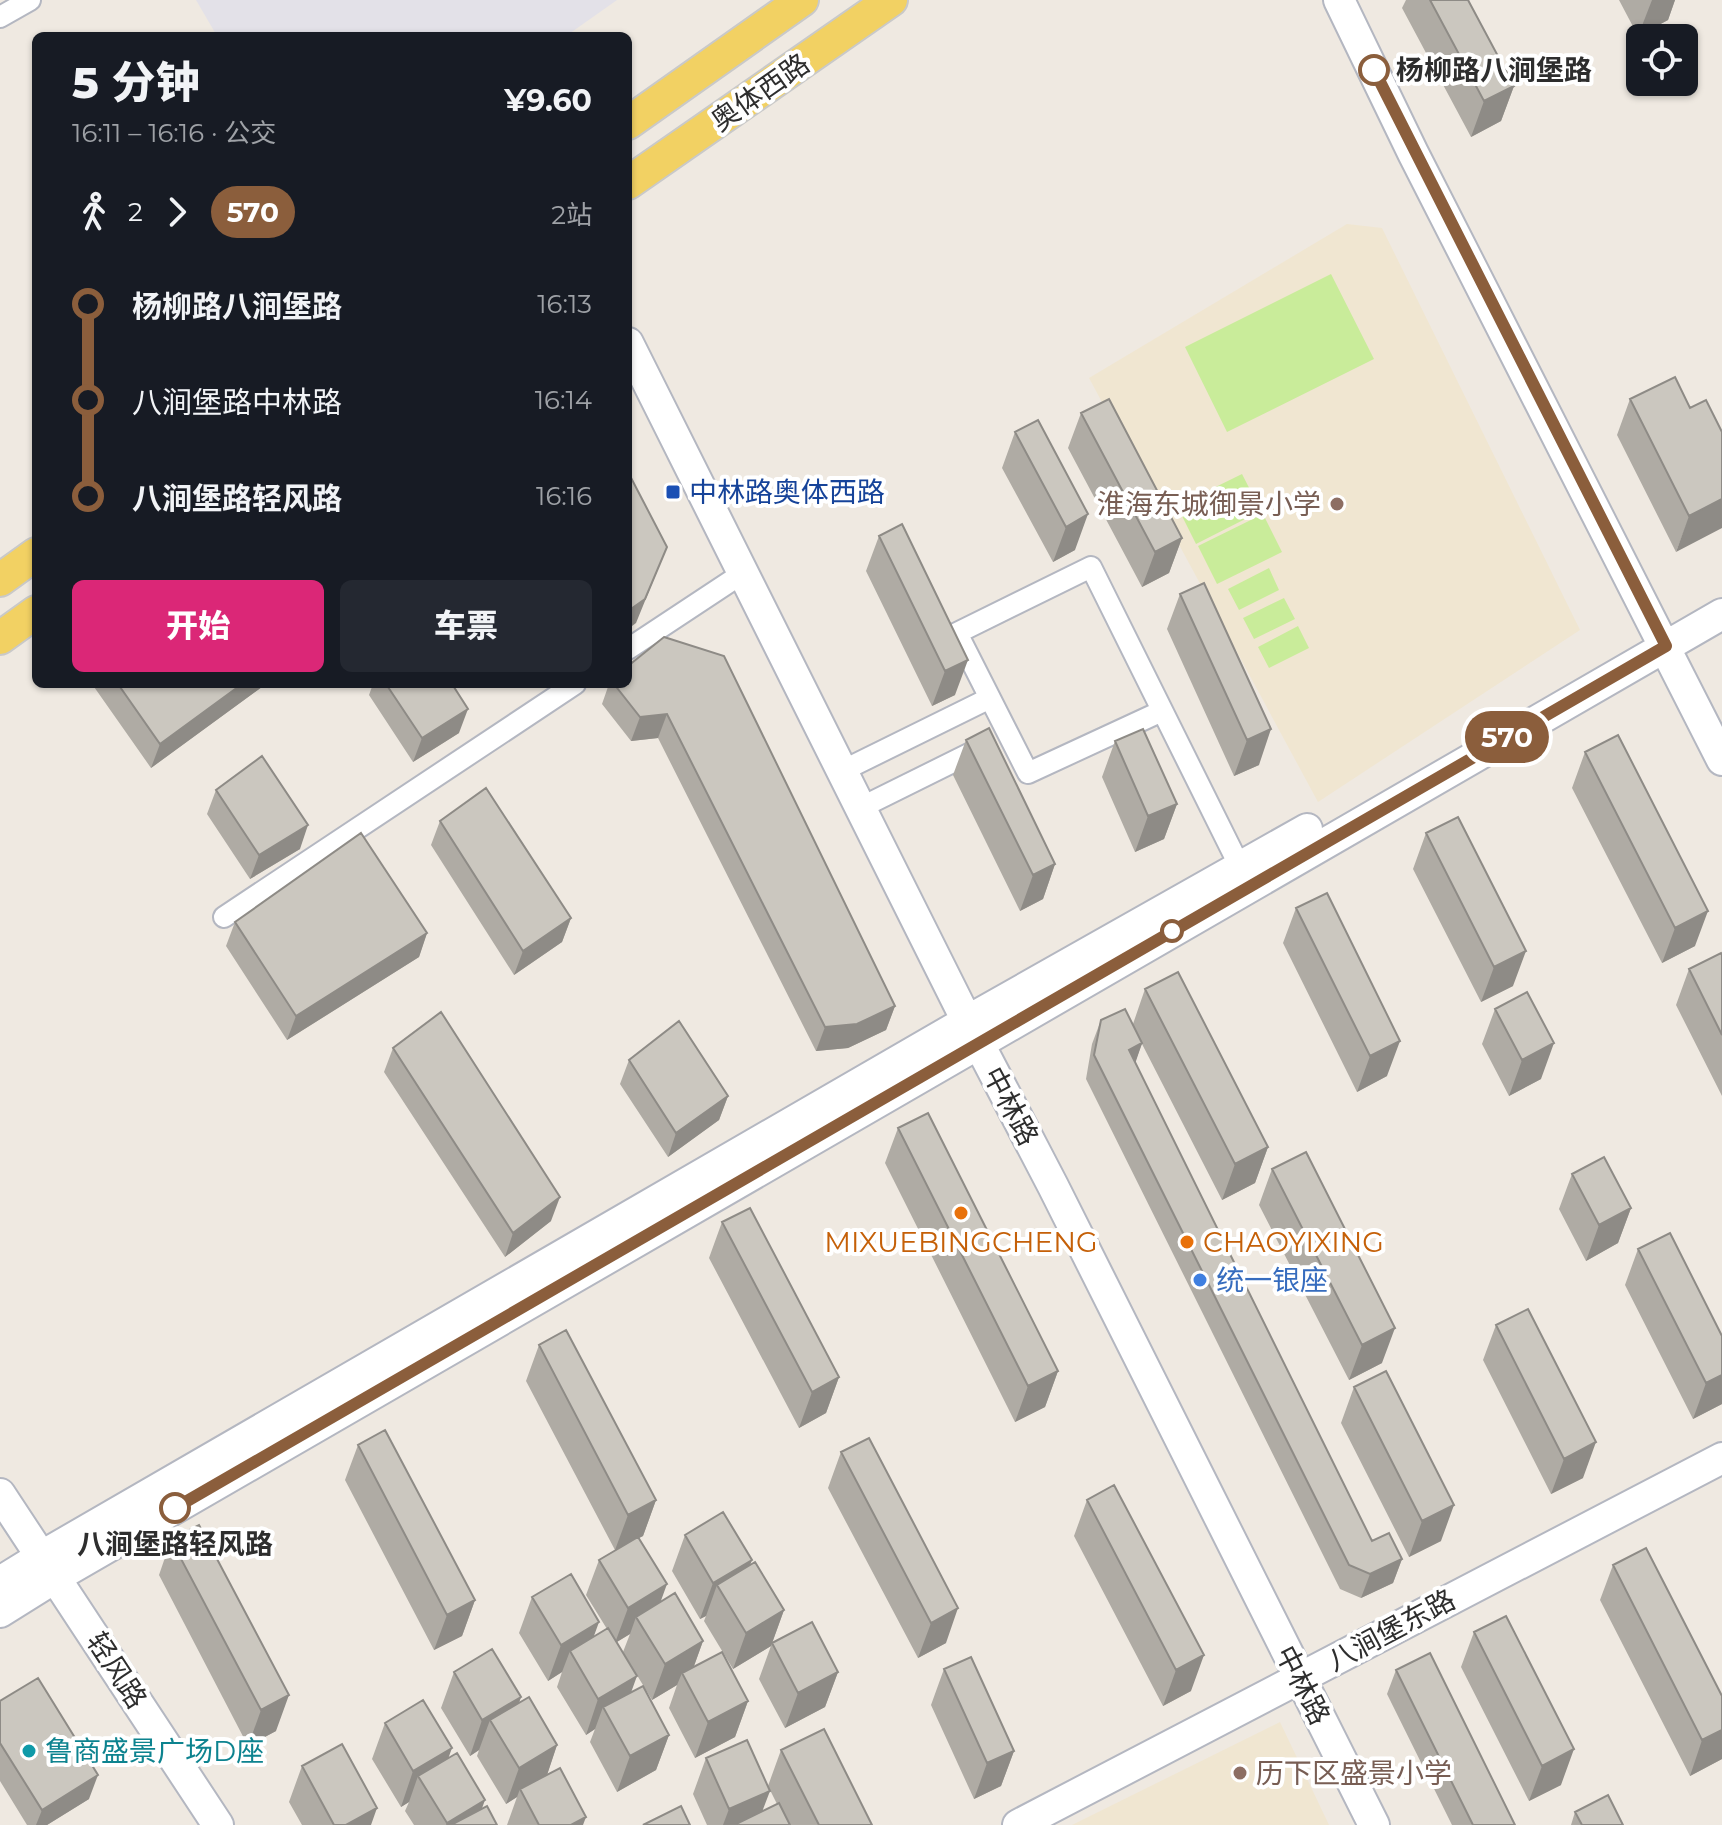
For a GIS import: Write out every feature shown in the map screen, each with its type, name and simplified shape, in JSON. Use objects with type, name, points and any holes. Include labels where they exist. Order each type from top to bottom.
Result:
[{"type":"main road","name":"奥体西路","points":[[632,120],[802,0]]},
{"type":"main road","name":"奥体西路","points":[[632,180],[891,0]]},
{"type":"main road","points":[[0,580],[32,557]]},
{"type":"main road","points":[[0,638],[32,615]]},
{"type":"street","points":[[0,17],[30,0]]},
{"type":"street","points":[[1339,0],[1413,153],[1722,760]]},
{"type":"street","name":"中林路","points":[[632,351],[972,1032],[1065,1209],[1374,1825]]},
{"type":"street","points":[[1162,711],[1028,773],[957,633],[1091,567],[1240,867]]},
{"type":"street","points":[[632,646],[743,573]]},
{"type":"street","points":[[0,1582],[49,1566],[1661,638],[1722,592]]},
{"type":"street","points":[[972,1032],[1240,867],[1661,638],[1722,614]]},
{"type":"street","points":[[224,917],[569,688]]},
{"type":"street","points":[[842,771],[990,698]]},
{"type":"street","points":[[860,808],[1008,734]]},
{"type":"street","name":"八涧堡东路","points":[[1018,1825],[1722,1458]]},
{"type":"street","name":"轻风路","points":[[0,1494],[218,1825]]},
{"type":"street","points":[[0,1612],[49,1566]]},
{"type":"shaded area","points":[[196,0],[617,0],[572,32],[215,32]]},
{"type":"shaded area","name":"淮海东城御景小学","points":[[1347,224],[1382,228],[1580,630],[1318,802],[1089,378]]},
{"type":"shaded area","name":"历下区盛景小学","points":[[1280,1722],[1329,1825],[1072,1825]]},
{"type":"green space","points":[[1331,274],[1374,359],[1227,432],[1185,347]]},
{"type":"green space","points":[[1242,474],[1261,511],[1196,544],[1177,506]]},
{"type":"green space","points":[[1263,514],[1282,552],[1217,584],[1198,546]]},
{"type":"green space","points":[[1269,568],[1279,590],[1239,610],[1228,589]]},
{"type":"green space","points":[[1284,598],[1295,619],[1254,639],[1243,618]]},
{"type":"green space","points":[[1298,626],[1309,648],[1269,668],[1258,647]]},
{"type":"building","points":[[1430,0],[1468,0],[1514,86],[1484,101]]},
{"type":"building","points":[[1675,377],[1690,408],[1706,400],[1722,432],[1722,499],[1689,516],[1630,399]]},
{"type":"building","points":[[1109,399],[1182,538],[1155,552],[1081,413]]},
{"type":"building","points":[[1038,420],[1088,514],[1066,527],[1015,432]]},
{"type":"building","points":[[632,480],[667,547],[645,599],[632,608]]},
{"type":"building","points":[[902,524],[968,660],[945,671],[879,536]]},
{"type":"building","points":[[1204,583],[1271,729],[1247,740],[1180,594]]},
{"type":"building","points":[[664,637],[724,656],[895,1006],[857,1024],[825,1027],[667,714],[640,717],[617,688],[632,688],[632,663]]},
{"type":"building","points":[[121,688],[237,688],[160,744]]},
{"type":"building","points":[[389,688],[455,688],[468,709],[422,738]]},
{"type":"building","points":[[989,728],[1055,864],[1033,875],[966,740]]},
{"type":"building","points":[[1143,729],[1177,804],[1148,816],[1115,741]]},
{"type":"building","points":[[1618,735],[1708,911],[1675,928],[1585,752]]},
{"type":"building","points":[[262,756],[308,825],[259,855],[216,790]]},
{"type":"building","points":[[486,788],[571,918],[523,951],[440,821]]},
{"type":"building","points":[[1458,817],[1526,951],[1494,967],[1426,833]]},
{"type":"building","points":[[361,833],[427,933],[296,1016],[235,922]]},
{"type":"building","points":[[1327,893],[1400,1041],[1370,1056],[1296,908]]},
{"type":"building","points":[[1722,955],[1722,1035],[1689,969]]},
{"type":"building","points":[[1178,972],[1268,1147],[1235,1164],[1145,989]]},
{"type":"building","points":[[1527,992],[1554,1043],[1522,1060],[1495,1009]]},
{"type":"building","points":[[1125,1009],[1142,1043],[1129,1050],[1372,1541],[1389,1533],[1402,1559],[1370,1574],[1349,1565],[1094,1055],[1101,1020]]},
{"type":"building","points":[[441,1012],[560,1197],[513,1233],[393,1048]]},
{"type":"building","points":[[679,1021],[728,1096],[676,1133],[629,1060]]},
{"type":"building","points":[[928,1113],[1058,1371],[1028,1386],[898,1128]]},
{"type":"building","points":[[1306,1152],[1395,1328],[1362,1345],[1272,1169]]},
{"type":"building","points":[[1604,1157],[1631,1208],[1599,1225],[1572,1174]]},
{"type":"building","points":[[750,1208],[839,1377],[812,1392],[722,1222]]},
{"type":"building","points":[[1670,1233],[1722,1336],[1722,1375],[1706,1383],[1638,1249]]},
{"type":"building","points":[[1528,1309],[1596,1442],[1564,1459],[1496,1325]]},
{"type":"building","points":[[566,1330],[656,1500],[628,1515],[539,1345]]},
{"type":"building","points":[[1386,1371],[1454,1505],[1422,1521],[1354,1387]]},
{"type":"building","points":[[385,1430],[475,1600],[447,1615],[358,1445]]},
{"type":"building","points":[[869,1438],[958,1608],[931,1623],[841,1452]]},
{"type":"building","points":[[1114,1485],[1204,1655],[1176,1670],[1087,1500]]},
{"type":"building","points":[[723,1512],[752,1560],[713,1583],[685,1535]]},
{"type":"building","points":[[199,1525],[289,1695],[261,1710],[171,1540]]},
{"type":"building","points":[[638,1537],[667,1584],[628,1608],[599,1560]]},
{"type":"building","points":[[1646,1548],[1722,1696],[1722,1730],[1702,1740],[1613,1565]]},
{"type":"building","points":[[755,1562],[784,1610],[746,1633],[717,1585]]},
{"type":"building","points":[[571,1574],[599,1622],[561,1645],[532,1597]]},
{"type":"building","points":[[675,1593],[703,1641],[665,1664],[636,1617]]},
{"type":"building","points":[[1506,1616],[1574,1749],[1542,1766],[1474,1632]]},
{"type":"building","points":[[812,1622],[838,1672],[798,1693],[772,1643]]},
{"type":"building","points":[[608,1628],[637,1676],[598,1699],[570,1651]]},
{"type":"building","points":[[492,1649],[521,1697],[482,1720],[454,1672]]},
{"type":"building","points":[[722,1652],[748,1701],[708,1722],[682,1673]]},
{"type":"building","points":[[1430,1653],[1515,1825],[1473,1825],[1396,1670]]},
{"type":"building","points":[[971,1657],[1014,1751],[987,1763],[944,1669]]},
{"type":"building","name":"鲁商盛景广场D座","points":[[38,1678],[98,1775],[42,1810],[0,1743],[0,1701]]},
{"type":"building","points":[[643,1686],[669,1735],[630,1756],[603,1707]]},
{"type":"building","points":[[529,1697],[557,1745],[519,1768],[490,1720]]},
{"type":"building","points":[[423,1700],[452,1748],[413,1771],[385,1723]]},
{"type":"building","points":[[824,1729],[872,1825],[819,1825],[781,1750]]},
{"type":"building","points":[[747,1740],[770,1791],[729,1809],[706,1758]]},
{"type":"building","points":[[342,1744],[377,1808],[346,1825],[334,1825],[302,1766]]},
{"type":"building","points":[[457,1753],[485,1800],[447,1823],[418,1776]]},
{"type":"building","points":[[560,1768],[586,1817],[571,1825],[539,1825],[520,1789]]},
{"type":"building","points":[[1608,1795],[1623,1825],[1582,1825],[1575,1812]]},
{"type":"building","points":[[779,1803],[790,1825],[738,1823]]},
{"type":"building","points":[[487,1806],[497,1825],[451,1825]]},
{"type":"building","points":[[681,1806],[690,1825],[643,1825]]},
{"type":"bus line","name":"570","points":[[175,1508],[1666,646],[1413,153],[1374,70]]},
{"type":"place","name":"杨柳路八涧堡路","points":[[1374,70]]},
{"type":"place","name":"中林路奥体西路","points":[[673,492]]},
{"type":"place","name":"淮海东城御景小学","points":[[1337,504]]},
{"type":"place","name":"MIXUEBINGCHENG","points":[[961,1213]]},
{"type":"place","name":"CHAOYIXING","points":[[1187,1242]]},
{"type":"place","name":"统一银座","points":[[1200,1280]]},
{"type":"place","name":"八涧堡路轻风路","points":[[175,1508]]},
{"type":"place","name":"鲁商盛景广场D座","points":[[29,1751]]},
{"type":"place","name":"历下区盛景小学","points":[[1240,1773]]}]
